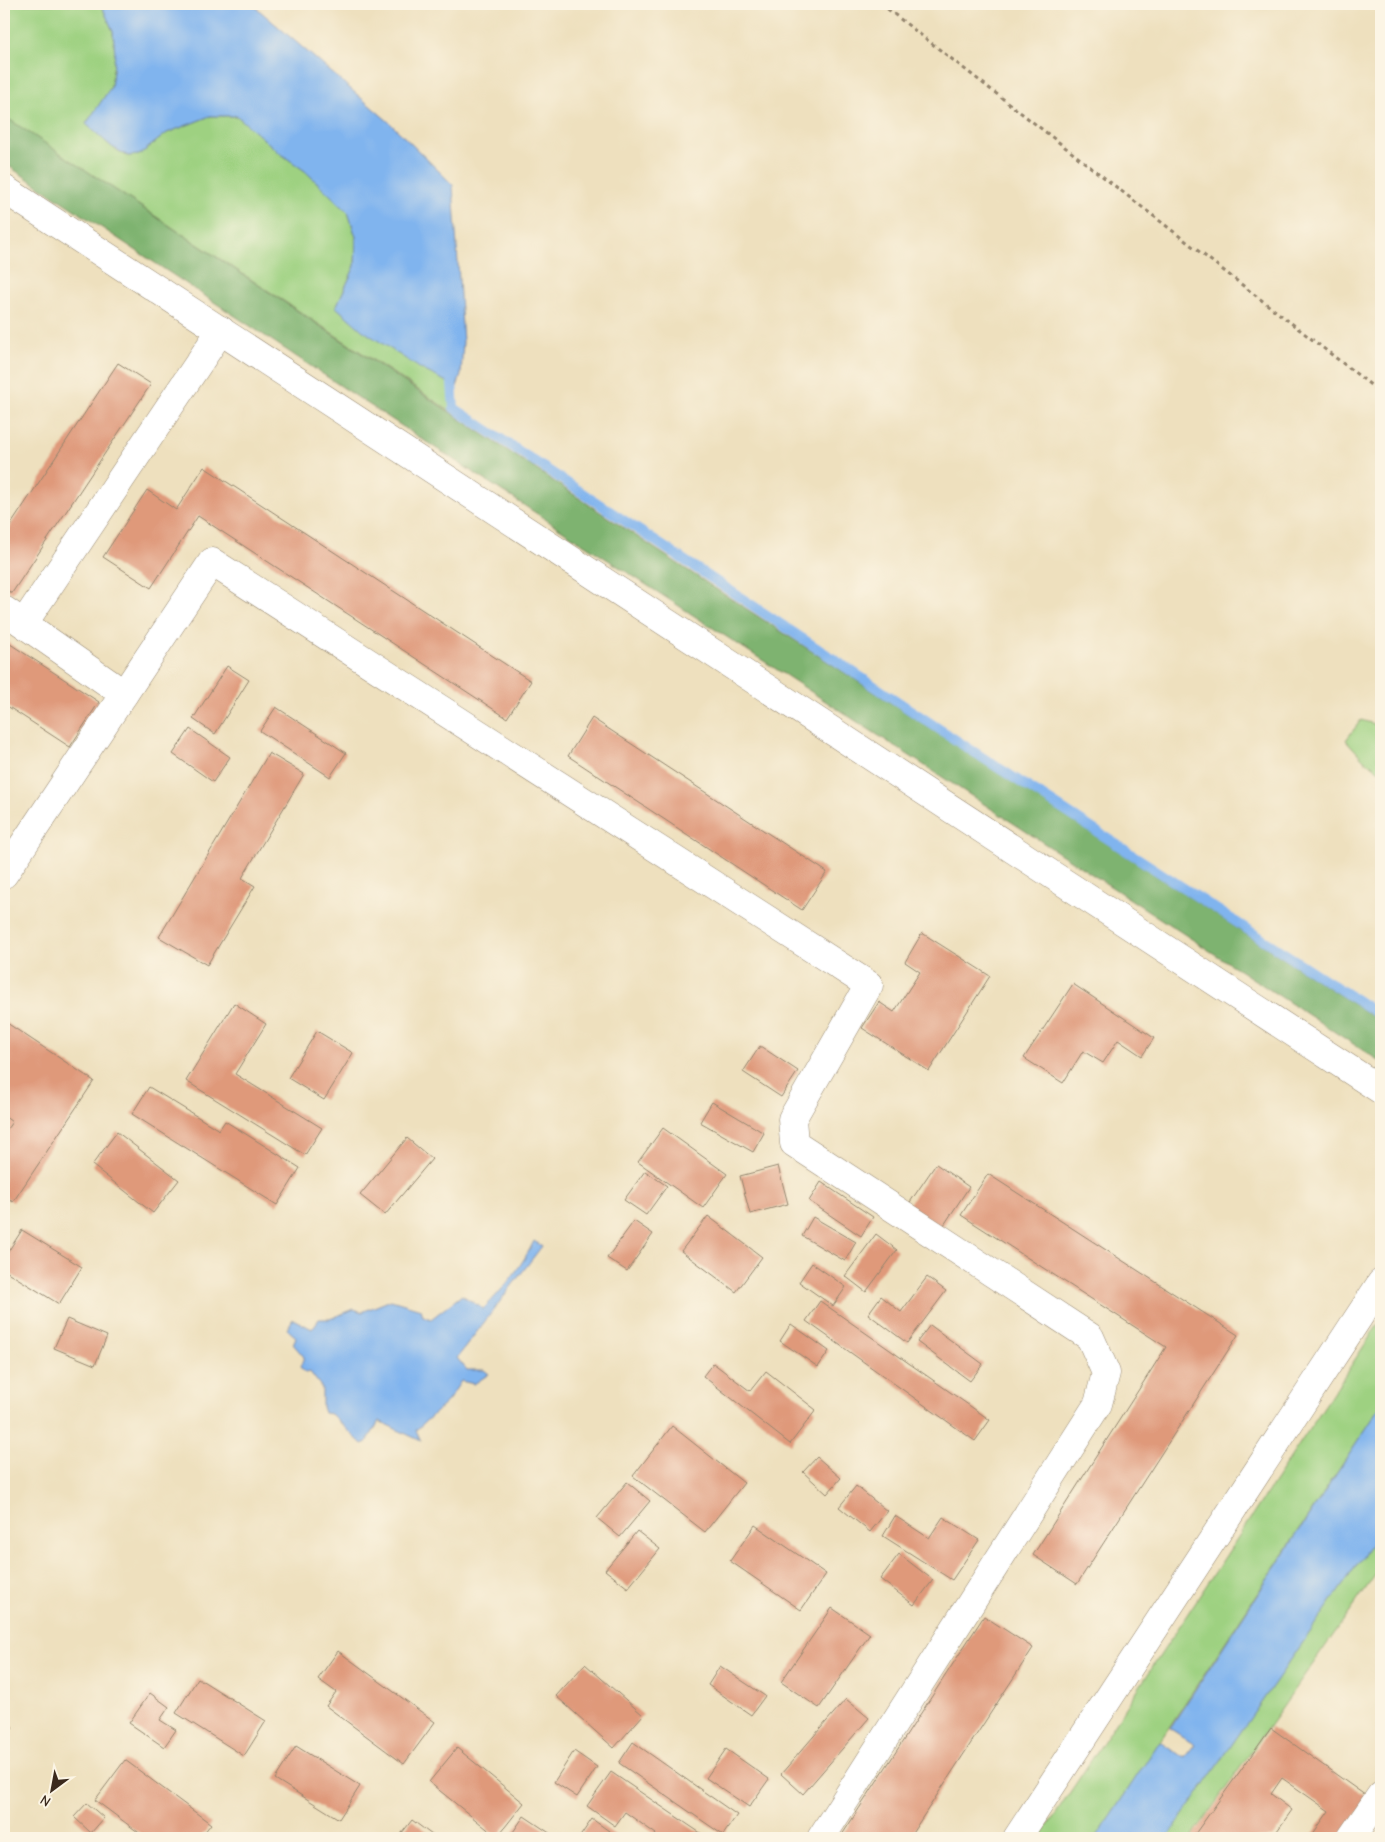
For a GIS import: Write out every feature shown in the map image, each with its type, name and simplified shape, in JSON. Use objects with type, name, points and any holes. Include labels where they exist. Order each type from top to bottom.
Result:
[{"type":"street","points":[[4,189],[1381,1090]]},
{"type":"street","points":[[124,694],[14,616],[221,330]]},
{"type":"street","points":[[4,874],[212,562],[869,985],[792,1119],[794,1143],[1090,1337],[1106,1373],[1098,1404],[821,1838]]},
{"type":"street","points":[[1017,1838],[1381,1283]]},
{"type":"street","points":[[1352,1838],[1381,1795]]},
{"type":"path","points":[[881,4],[1381,393]]},
{"type":"green space","points":[[4,4],[101,4],[113,31],[115,54],[111,87],[86,124],[112,147],[127,156],[139,155],[167,133],[210,116],[237,116],[281,154],[305,171],[348,212],[356,237],[355,266],[336,307],[392,349],[452,384],[453,413],[4,116]]},
{"type":"green space","points":[[4,116],[713,587],[1381,1022],[1381,1062],[368,404],[4,163]]},
{"type":"green space","points":[[1361,720],[1381,726],[1381,772],[1364,760],[1346,740]]},
{"type":"green space","points":[[1381,1320],[1381,1406],[1096,1838],[1040,1838]]},
{"type":"green space","points":[[1381,1530],[1381,1567],[1191,1838],[1167,1838]]},
{"type":"water","points":[[101,4],[252,4],[389,122],[453,185],[463,342],[461,375],[457,387],[421,369],[362,330],[336,307],[355,266],[356,237],[348,212],[305,171],[281,154],[237,116],[210,116],[167,133],[139,155],[128,156],[112,147],[86,124],[111,87],[115,54],[113,31]]},
{"type":"water","points":[[534,1241],[542,1246],[457,1358],[467,1370],[484,1370],[489,1374],[474,1384],[461,1381],[448,1401],[416,1430],[421,1441],[379,1421],[367,1442],[362,1444],[331,1414],[324,1413],[322,1407],[322,1388],[310,1372],[305,1373],[300,1367],[304,1357],[293,1344],[296,1337],[287,1329],[293,1319],[312,1329],[319,1319],[330,1319],[354,1309],[362,1312],[391,1300],[421,1309],[423,1316],[431,1319],[462,1295],[483,1309],[512,1277]]},
{"type":"water","points":[[1381,1406],[1381,1530],[1167,1838],[1096,1838],[1160,1741],[1184,1758],[1195,1744],[1170,1728]]},
{"type":"building","points":[[118,363],[151,384],[12,593],[4,588],[4,535]]},
{"type":"building","points":[[204,467],[531,681],[507,718],[198,516],[151,588],[103,557],[147,490],[176,510]]},
{"type":"building","points":[[4,640],[99,702],[70,747],[4,704]]},
{"type":"building","points":[[227,666],[249,680],[215,734],[193,719]]},
{"type":"building","points":[[276,707],[346,753],[330,777],[260,731]]},
{"type":"building","points":[[592,718],[827,872],[802,910],[568,756]]},
{"type":"building","points":[[190,729],[230,757],[213,782],[173,754]]},
{"type":"building","points":[[269,753],[304,774],[242,878],[255,886],[207,965],[159,937]]},
{"type":"building","points":[[922,933],[990,976],[929,1071],[862,1028],[879,1002],[894,1012],[920,972],[905,962]]},
{"type":"building","points":[[1073,984],[1154,1038],[1142,1056],[1118,1040],[1103,1063],[1083,1051],[1063,1083],[1024,1058]]},
{"type":"building","points":[[234,1003],[266,1024],[235,1074],[322,1128],[305,1155],[186,1081]]},
{"type":"building","points":[[4,1021],[94,1081],[13,1202],[4,1196],[4,1133],[12,1122],[4,1116]]},
{"type":"building","points":[[317,1031],[353,1053],[324,1100],[288,1078]]},
{"type":"building","points":[[760,1046],[798,1071],[781,1097],[743,1072]]},
{"type":"building","points":[[149,1087],[219,1130],[225,1121],[300,1168],[277,1205],[132,1114]]},
{"type":"building","points":[[712,1102],[764,1133],[753,1152],[700,1122]]},
{"type":"building","points":[[663,1128],[727,1174],[703,1208],[638,1162]]},
{"type":"building","points":[[117,1132],[179,1180],[153,1213],[92,1165]]},
{"type":"building","points":[[407,1138],[432,1159],[385,1215],[360,1195]]},
{"type":"building","points":[[936,1164],[969,1187],[940,1231],[906,1208]]},
{"type":"building","points":[[778,1166],[788,1204],[750,1214],[740,1176]]},
{"type":"building","points":[[645,1171],[667,1186],[646,1215],[624,1200]]},
{"type":"building","points":[[988,1174],[1238,1335],[1077,1584],[1033,1555],[1166,1347],[961,1215]]},
{"type":"building","points":[[821,1182],[873,1217],[861,1236],[809,1201]]},
{"type":"building","points":[[708,1216],[762,1257],[736,1292],[681,1251]]},
{"type":"building","points":[[813,1217],[856,1242],[845,1261],[802,1236]]},
{"type":"building","points":[[634,1221],[653,1234],[627,1271],[607,1258]]},
{"type":"building","points":[[22,1230],[82,1267],[59,1304],[4,1270],[4,1258]]},
{"type":"building","points":[[876,1234],[897,1250],[866,1292],[845,1276]]},
{"type":"building","points":[[812,1263],[846,1287],[833,1306],[799,1282]]},
{"type":"building","points":[[927,1277],[946,1291],[907,1343],[868,1314],[881,1296],[901,1312]]},
{"type":"building","points":[[820,1301],[990,1420],[975,1441],[806,1321]]},
{"type":"building","points":[[67,1319],[107,1336],[95,1365],[54,1348]]},
{"type":"building","points":[[791,1324],[829,1351],[818,1367],[780,1341]]},
{"type":"building","points":[[930,1325],[983,1364],[970,1381],[917,1342]]},
{"type":"building","points":[[713,1363],[750,1391],[766,1371],[816,1410],[790,1444],[703,1376]]},
{"type":"building","points":[[672,1426],[744,1483],[705,1532],[633,1476]]},
{"type":"building","points":[[817,1457],[841,1478],[827,1494],[803,1472]]},
{"type":"building","points":[[627,1482],[650,1501],[620,1537],[597,1518]]},
{"type":"building","points":[[856,1486],[887,1511],[870,1532],[839,1507]]},
{"type":"building","points":[[895,1516],[929,1538],[943,1517],[979,1540],[952,1580],[883,1536]]},
{"type":"building","points":[[755,1525],[826,1574],[801,1610],[730,1561]]},
{"type":"building","points":[[637,1531],[660,1549],[628,1588],[605,1570]]},
{"type":"building","points":[[899,1554],[933,1580],[914,1605],[880,1579]]},
{"type":"building","points":[[832,1608],[870,1634],[819,1708],[781,1682]]},
{"type":"building","points":[[984,1616],[1033,1648],[909,1838],[840,1838]]},
{"type":"building","points":[[338,1651],[435,1722],[404,1764],[326,1706],[336,1692],[318,1679]]},
{"type":"building","points":[[585,1664],[643,1715],[614,1748],[556,1696]]},
{"type":"building","points":[[720,1666],[765,1696],[751,1715],[708,1685]]},
{"type":"building","points":[[198,1678],[266,1721],[244,1756],[176,1713]]},
{"type":"building","points":[[150,1693],[169,1707],[160,1720],[176,1730],[164,1747],[129,1723]]},
{"type":"building","points":[[846,1699],[869,1718],[803,1794],[781,1774]]},
{"type":"building","points":[[4,1722],[13,1727],[4,1743]]},
{"type":"building","points":[[1271,1728],[1369,1798],[1340,1838],[1310,1838],[1329,1811],[1282,1778],[1271,1794],[1292,1810],[1272,1838],[1192,1838]]},
{"type":"building","points":[[633,1742],[737,1815],[723,1835],[619,1763]]},
{"type":"building","points":[[296,1746],[360,1786],[339,1819],[275,1779]]},
{"type":"building","points":[[457,1748],[524,1803],[497,1837],[429,1782]]},
{"type":"building","points":[[726,1749],[769,1779],[749,1807],[706,1778]]},
{"type":"building","points":[[574,1751],[597,1767],[577,1797],[554,1782]]},
{"type":"building","points":[[125,1760],[211,1824],[200,1838],[146,1838],[95,1800]]},
{"type":"building","points":[[611,1772],[708,1838],[653,1838],[656,1834],[625,1812],[615,1826],[587,1806]]},
{"type":"building","points":[[87,1803],[104,1818],[91,1833],[74,1817]]},
{"type":"building","points":[[524,1816],[557,1838],[509,1838]]},
{"type":"building","points":[[592,1819],[619,1838],[579,1838]]},
{"type":"building","points":[[412,1820],[436,1838],[398,1838]]},
{"type":"waterway","points":[[452,384],[454,408],[968,748],[1381,1016]]},
{"type":"waterway","points":[[1365,1530],[1381,1540]]}]
